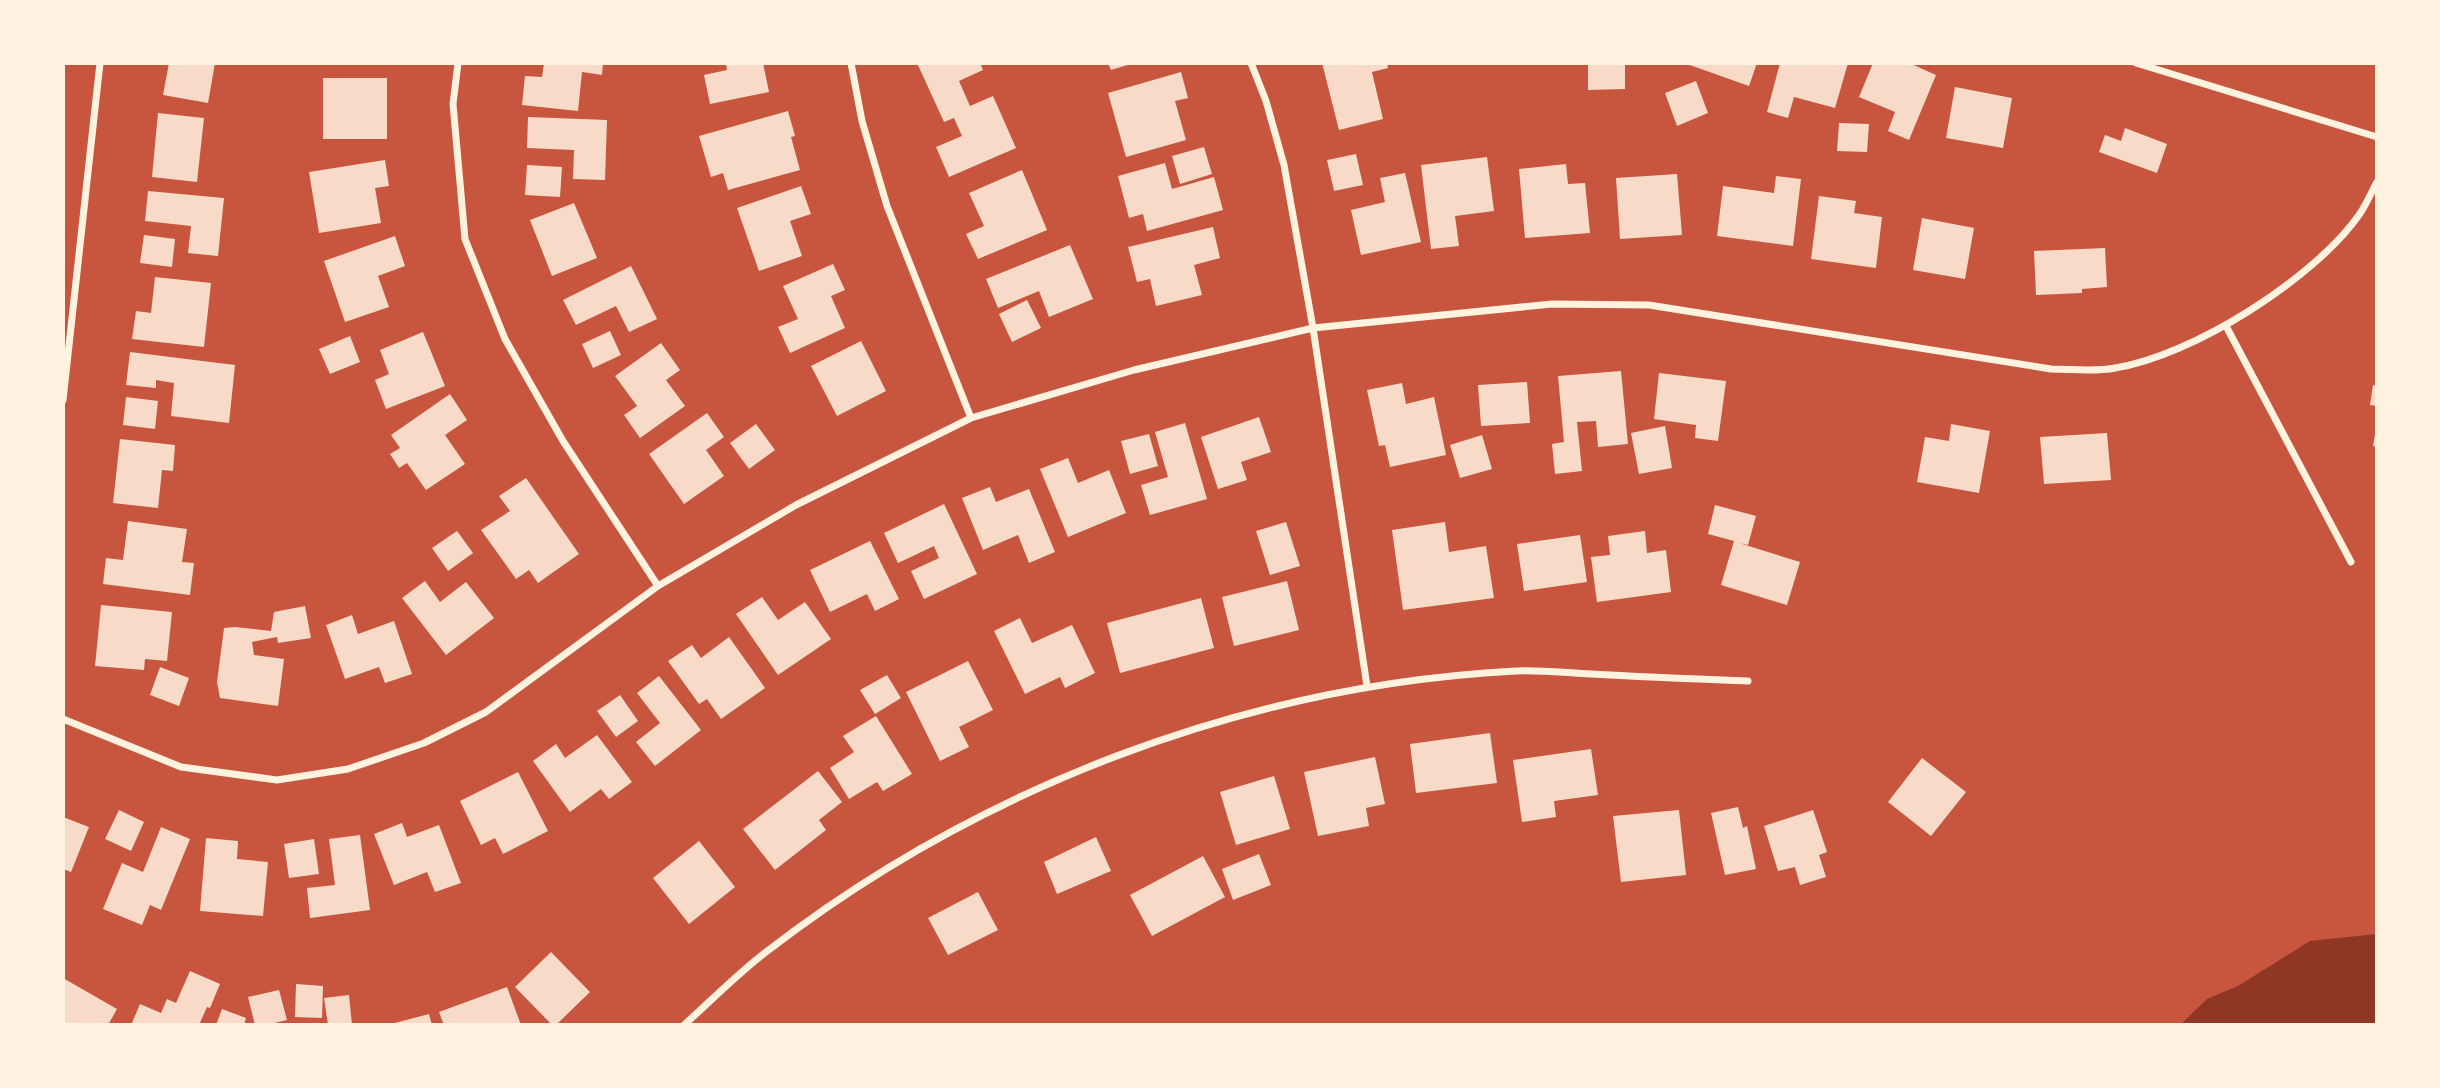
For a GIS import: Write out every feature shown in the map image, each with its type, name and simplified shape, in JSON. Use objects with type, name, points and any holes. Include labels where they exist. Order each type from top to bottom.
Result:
[{"type":"street","points":[[63,400],[100,63]]},
{"type":"street","points":[[458,63],[453,104],[465,239],[505,339],[563,441],[658,586]]},
{"type":"street","points":[[851,63],[862,121],[887,206],[971,418]]},
{"type":"street","points":[[1251,63],[1266,101],[1284,165],[1367,686]]},
{"type":"street","points":[[2136,63],[2377,138]]},
{"type":"street","points":[[63,719],[181,767],[277,780],[348,769],[424,743],[486,712],[658,586],[796,505],[971,418],[1134,369],[1312,328],[1552,304],[1649,304],[2051,369],[2114,369],[2176,351],[2226,326],[2313,264],[2358,216],[2377,182]]},
{"type":"street","points":[[2226,326],[2351,562]]},
{"type":"street","points":[[684,1025],[764,953],[860,885],[986,813],[1106,759],[1209,724],[1367,686],[1518,671],[1748,681]]},
{"type":"shaded area","points":[[2377,934],[2377,1025],[2180,1025],[2207,999],[2238,986],[2310,941]]},
{"type":"building","points":[[169,63],[215,63],[208,103],[163,95]]},
{"type":"building","points":[[544,63],[603,63],[602,75],[582,72],[578,111],[522,105],[525,76],[542,77]]},
{"type":"building","points":[[726,63],[763,63],[769,92],[710,104],[704,75],[727,70]]},
{"type":"building","points":[[917,63],[980,63],[983,70],[959,81],[970,106],[993,96],[1016,148],[949,177],[936,147],[962,136],[954,118],[944,122]]},
{"type":"building","points":[[1108,63],[1131,63],[1131,64],[1111,70]]},
{"type":"building","points":[[1322,63],[1387,63],[1388,68],[1372,72],[1383,119],[1339,130]]},
{"type":"building","points":[[1588,63],[1625,63],[1625,89],[1588,90]]},
{"type":"building","points":[[1684,63],[1757,63],[1749,86]]},
{"type":"building","points":[[1780,63],[1848,63],[1835,108],[1794,97],[1788,118],[1767,112]]},
{"type":"building","points":[[1873,63],[1909,63],[1936,75],[1909,140],[1888,131],[1895,112],[1859,97]]},
{"type":"building","points":[[1181,72],[1188,98],[1175,101],[1186,140],[1126,157],[1108,93]]},
{"type":"building","points":[[323,78],[387,78],[387,139],[323,139]]},
{"type":"building","points":[[1696,81],[1708,113],[1677,126],[1665,93]]},
{"type":"building","points":[[1955,87],[2012,98],[2003,148],[1946,138]]},
{"type":"building","points":[[788,111],[795,136],[791,137],[800,170],[728,190],[723,173],[711,177],[699,136]]},
{"type":"building","points":[[158,113],[204,118],[197,182],[152,177]]},
{"type":"building","points":[[528,117],[607,120],[605,180],[573,179],[574,150],[527,148]]},
{"type":"building","points":[[1839,123],[1869,124],[1867,152],[1837,151]]},
{"type":"building","points":[[2125,128],[2167,144],[2157,173],[2099,152],[2105,135],[2121,141]]},
{"type":"building","points":[[1204,147],[1212,174],[1180,184],[1172,156]]},
{"type":"building","points":[[1356,154],[1363,185],[1334,191],[1327,160]]},
{"type":"building","points":[[1487,157],[1494,211],[1455,216],[1459,246],[1431,249],[1421,165]]},
{"type":"building","points":[[385,160],[389,186],[375,188],[381,223],[319,233],[309,172]]},
{"type":"building","points":[[1165,163],[1172,189],[1214,177],[1223,210],[1147,231],[1143,214],[1129,218],[1118,176]]},
{"type":"building","points":[[1566,164],[1568,184],[1585,183],[1590,233],[1525,238],[1519,169]]},
{"type":"building","points":[[527,165],[562,167],[560,197],[525,195]]},
{"type":"building","points":[[1022,170],[1047,230],[978,259],[966,234],[984,226],[969,193]]},
{"type":"building","points":[[1405,173],[1421,242],[1361,255],[1351,210],[1385,202],[1380,178]]},
{"type":"building","points":[[1677,174],[1682,235],[1620,239],[1616,178]]},
{"type":"building","points":[[1776,176],[1801,179],[1793,246],[1717,236],[1723,186],[1774,193]]},
{"type":"building","points":[[801,186],[811,214],[790,221],[802,256],[759,271],[737,208]]},
{"type":"building","points":[[148,191],[224,198],[218,256],[188,253],[191,226],[145,221]]},
{"type":"building","points":[[1819,196],[1856,201],[1854,213],[1882,217],[1876,268],[1811,259]]},
{"type":"building","points":[[574,203],[597,258],[552,276],[530,220]]},
{"type":"building","points":[[1922,218],[1974,228],[1965,279],[1913,270]]},
{"type":"building","points":[[1213,227],[1220,258],[1194,265],[1202,295],[1156,306],[1150,279],[1137,282],[1128,247]]},
{"type":"building","points":[[144,235],[175,239],[172,267],[140,263]]},
{"type":"building","points":[[395,236],[405,266],[378,276],[389,307],[345,322],[324,261]]},
{"type":"building","points":[[1070,245],[1093,299],[1049,317],[1039,291],[998,308],[986,279]]},
{"type":"building","points":[[2105,248],[2107,287],[2082,289],[2082,293],[2036,295],[2034,251]]},
{"type":"building","points":[[833,264],[845,290],[831,296],[845,328],[790,353],[778,327],[798,319],[783,286]]},
{"type":"building","points":[[631,266],[657,319],[629,332],[616,306],[576,325],[563,300]]},
{"type":"building","points":[[155,277],[211,283],[204,347],[132,339],[136,311],[151,313]]},
{"type":"building","points":[[1027,300],[1041,328],[1012,342],[999,314]]},
{"type":"building","points":[[610,331],[621,355],[593,368],[582,344]]},
{"type":"building","points":[[423,332],[445,386],[386,409],[375,380],[389,374],[380,350]]},
{"type":"building","points":[[350,336],[360,362],[330,374],[319,349]]},
{"type":"building","points":[[861,341],[886,391],[837,416],[811,366]]},
{"type":"building","points":[[661,343],[680,370],[666,380],[685,406],[640,438],[624,415],[637,406],[615,376]]},
{"type":"building","points":[[130,352],[235,365],[229,423],[171,416],[174,383],[156,380],[156,388],[126,385]]},
{"type":"building","points":[[1621,371],[1628,444],[1598,447],[1596,421],[1577,422],[1582,471],[1555,474],[1552,444],[1564,442],[1558,376]]},
{"type":"building","points":[[1659,373],[1726,381],[1718,441],[1695,438],[1696,425],[1654,419]]},
{"type":"building","points":[[1527,382],[1530,423],[1481,426],[1478,385]]},
{"type":"building","points":[[1402,383],[1406,404],[1434,397],[1446,455],[1390,467],[1385,445],[1379,446],[1367,390]]},
{"type":"building","points":[[2373,385],[2377,386],[2377,406],[2370,405]]},
{"type":"building","points":[[450,394],[467,420],[445,435],[465,464],[426,490],[407,463],[399,468],[390,454],[400,448],[391,435]]},
{"type":"building","points":[[126,397],[158,401],[155,429],[123,425]]},
{"type":"building","points":[[707,413],[724,437],[706,450],[724,476],[684,504],[649,454]]},
{"type":"building","points":[[1259,417],[1271,452],[1241,462],[1247,480],[1218,489],[1201,437]]},
{"type":"building","points":[[1185,423],[1207,499],[1150,515],[1141,485],[1168,477],[1155,432]]},
{"type":"building","points":[[756,424],[775,450],[749,469],[730,443]]},
{"type":"building","points":[[1951,424],[1990,431],[1979,493],[1917,482],[1925,437],[1949,441]]},
{"type":"building","points":[[1665,426],[1672,468],[1639,474],[1631,433]]},
{"type":"building","points":[[2377,429],[2377,447],[2373,446]]},
{"type":"building","points":[[2107,433],[2111,480],[2044,484],[2040,437]]},
{"type":"building","points":[[1149,434],[1158,466],[1130,474],[1121,441]]},
{"type":"building","points":[[1482,435],[1492,469],[1460,478],[1450,445]]},
{"type":"building","points":[[120,439],[175,445],[173,471],[162,470],[158,508],[113,503]]},
{"type":"building","points":[[1068,458],[1078,483],[1109,470],[1126,513],[1068,537],[1040,469]]},
{"type":"building","points":[[526,478],[579,554],[538,583],[529,570],[516,579],[481,530],[510,511],[499,496]]},
{"type":"building","points":[[990,487],[996,502],[1029,489],[1055,552],[1029,563],[1018,535],[983,550],[962,498]]},
{"type":"building","points":[[944,504],[977,574],[924,599],[911,571],[939,558],[934,546],[898,563],[884,533]]},
{"type":"building","points":[[1715,505],[1756,516],[1748,545],[1739,543],[1800,562],[1787,605],[1721,585],[1734,541],[1708,534]]},
{"type":"building","points":[[128,521],[187,529],[182,562],[194,563],[190,595],[103,584],[106,558],[123,560]]},
{"type":"building","points":[[1286,522],[1300,566],[1270,575],[1256,531]]},
{"type":"building","points":[[1445,522],[1449,552],[1486,546],[1494,598],[1403,610],[1392,530]]},
{"type":"building","points":[[457,531],[473,553],[448,571],[432,548]]},
{"type":"building","points":[[1645,531],[1647,553],[1666,550],[1671,592],[1597,602],[1591,557],[1610,555],[1608,536]]},
{"type":"building","points":[[1580,535],[1587,582],[1524,591],[1517,544]]},
{"type":"building","points":[[870,541],[899,599],[875,611],[867,594],[830,612],[810,570]]},
{"type":"building","points":[[425,581],[440,602],[466,582],[494,618],[446,655],[402,598]]},
{"type":"building","points":[[1287,581],[1299,630],[1234,646],[1222,597]]},
{"type":"building","points":[[762,597],[778,620],[805,602],[831,639],[778,675],[736,614]]},
{"type":"building","points":[[1201,598],[1214,648],[1120,673],[1107,623]]},
{"type":"building","points":[[101,605],[172,612],[167,661],[145,659],[144,670],[95,666]]},
{"type":"building","points":[[305,606],[311,638],[278,643],[277,637],[252,642],[254,655],[284,659],[278,706],[220,698],[217,682],[224,628],[271,631],[274,612]]},
{"type":"building","points":[[352,615],[358,634],[394,621],[412,674],[385,683],[379,667],[345,679],[326,625]]},
{"type":"building","points":[[1020,618],[1032,643],[1072,625],[1095,673],[1065,688],[1060,677],[1025,694],[994,631]]},
{"type":"building","points":[[729,637],[765,688],[721,719],[707,699],[699,704],[668,661],[692,645],[701,658]]},
{"type":"building","points":[[968,661],[993,710],[959,727],[969,747],[940,761],[906,692]]},
{"type":"building","points":[[160,667],[189,678],[179,706],[150,695]]},
{"type":"building","points":[[887,675],[901,698],[875,714],[860,690]]},
{"type":"building","points":[[659,676],[701,730],[655,766],[636,742],[660,723],[637,693]]},
{"type":"building","points":[[620,695],[638,721],[616,737],[597,711]]},
{"type":"building","points":[[876,716],[912,774],[883,791],[877,782],[849,799],[830,768],[854,752],[843,736]]},
{"type":"building","points":[[1490,733],[1497,783],[1416,793],[1410,744]]},
{"type":"building","points":[[597,735],[632,782],[609,799],[601,789],[570,812],[533,761],[556,744],[565,758]]},
{"type":"building","points":[[1591,749],[1598,795],[1554,801],[1556,817],[1522,822],[1513,760]]},
{"type":"building","points":[[1375,757],[1385,804],[1366,808],[1369,826],[1318,836],[1304,772]]},
{"type":"building","points":[[1922,758],[1966,792],[1931,836],[1888,802]]},
{"type":"building","points":[[818,771],[842,802],[819,820],[826,830],[775,870],[743,829]]},
{"type":"building","points":[[518,772],[548,831],[503,854],[495,838],[481,845],[460,801]]},
{"type":"building","points":[[1274,776],[1290,829],[1236,845],[1220,792]]},
{"type":"building","points":[[1738,807],[1743,828],[1747,826],[1756,869],[1725,875],[1711,813]]},
{"type":"building","points":[[119,810],[144,822],[131,851],[105,839]]},
{"type":"building","points":[[1679,810],[1686,875],[1621,882],[1613,816]]},
{"type":"building","points":[[1813,810],[1827,852],[1819,855],[1826,877],[1800,885],[1795,867],[1778,871],[1764,826]]},
{"type":"building","points":[[63,817],[89,827],[71,872],[63,869]]},
{"type":"building","points":[[402,823],[407,837],[439,825],[461,883],[435,892],[427,872],[394,885],[374,834]]},
{"type":"building","points":[[161,827],[190,839],[161,910],[150,905],[142,925],[103,909],[122,863],[143,872]]},
{"type":"building","points":[[360,835],[370,910],[310,918],[307,888],[335,885],[329,839]]},
{"type":"building","points":[[1096,837],[1111,871],[1057,894],[1044,862]]},
{"type":"building","points":[[206,838],[238,841],[237,859],[268,862],[263,916],[200,911]]},
{"type":"building","points":[[314,839],[319,874],[289,878],[284,844]]},
{"type":"building","points":[[699,841],[735,887],[689,924],[653,878]]},
{"type":"building","points":[[1259,854],[1271,885],[1233,900],[1222,869]]},
{"type":"building","points":[[1203,856],[1225,897],[1152,936],[1130,895]]},
{"type":"building","points":[[978,892],[998,930],[948,955],[928,918]]},
{"type":"building","points":[[551,952],[590,992],[556,1025],[552,1025],[515,987]]},
{"type":"building","points":[[190,971],[220,984],[199,1025],[131,1025],[140,1004],[161,1013],[167,999],[176,1003]]},
{"type":"building","points":[[63,978],[117,1009],[108,1025],[63,1025]]},
{"type":"building","points":[[296,984],[323,986],[322,1018],[295,1017]]},
{"type":"building","points":[[507,987],[521,1025],[444,1025],[439,1012]]},
{"type":"building","points":[[279,990],[287,1020],[255,1025],[248,997]]},
{"type":"building","points":[[349,995],[352,1025],[328,1025],[324,998]]},
{"type":"building","points":[[222,1009],[246,1018],[244,1025],[216,1025]]},
{"type":"building","points":[[429,1014],[432,1025],[391,1025],[391,1024]]}]
